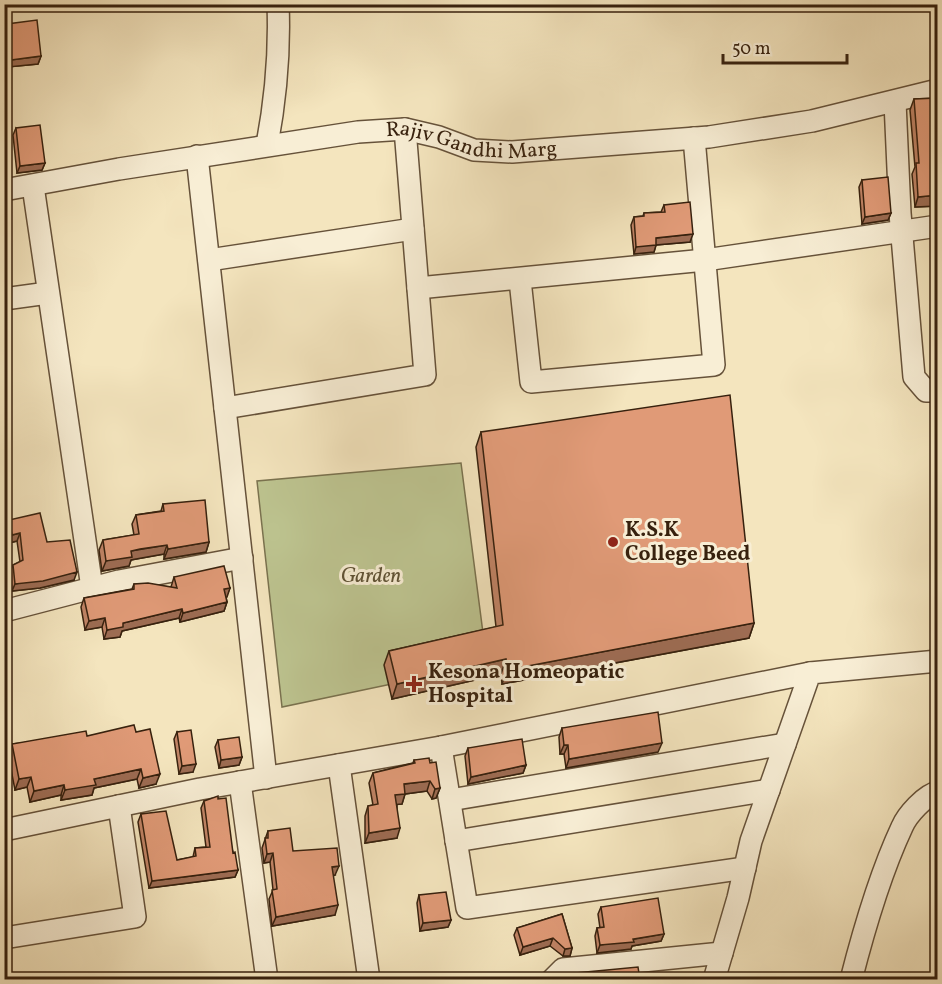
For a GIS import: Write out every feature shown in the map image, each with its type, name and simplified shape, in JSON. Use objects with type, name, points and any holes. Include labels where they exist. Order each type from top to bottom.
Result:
[{"type":"street","points":[[267,145],[276,98],[279,52],[278,4]]},
{"type":"street","name":"Rajiv Gandhi Marg","points":[[4,190],[197,156],[358,132],[405,129],[439,137],[474,150],[512,152],[694,138],[812,121],[938,90]]},
{"type":"street","points":[[895,102],[902,230],[914,377],[926,391],[938,391]]},
{"type":"street","points":[[225,408],[425,375],[405,129]]},
{"type":"street","points":[[520,280],[531,382],[714,365],[694,138]]},
{"type":"street","points":[[197,156],[266,778]]},
{"type":"street","points":[[33,186],[92,588]]},
{"type":"street","points":[[418,288],[520,280],[705,260],[938,226]]},
{"type":"street","points":[[209,260],[413,229]]},
{"type":"street","points":[[4,299],[48,293]]},
{"type":"street","points":[[4,611],[92,588],[242,558]]},
{"type":"street","points":[[4,830],[240,782],[441,747],[810,673],[938,661]]},
{"type":"street","points":[[714,980],[769,790],[810,673]]},
{"type":"street","points":[[450,800],[785,744]]},
{"type":"street","points":[[441,747],[467,908],[745,868]]},
{"type":"street","points":[[339,765],[369,980]]},
{"type":"street","points":[[240,782],[267,980]]},
{"type":"street","points":[[456,841],[769,790]]},
{"type":"street","points":[[851,980],[876,899],[903,824],[930,794],[938,792]]},
{"type":"street","points":[[4,938],[135,917],[119,806]]},
{"type":"street","points":[[552,980],[563,969],[722,953]]},
{"type":"green space","name":"Garden","points":[[461,463],[487,664],[282,707],[257,481]]},
{"type":"building","points":[[37,20],[41,56],[11,60],[7,24]]},
{"type":"building","points":[[938,98],[938,195],[918,197],[916,163],[919,163],[914,99]]},
{"type":"building","points":[[40,125],[45,163],[20,166],[16,128]]},
{"type":"building","points":[[888,177],[891,213],[865,217],[862,180]]},
{"type":"building","points":[[690,202],[693,234],[656,238],[656,245],[636,247],[634,217],[644,216],[644,213],[665,212],[664,205]]},
{"type":"building","name":"K.S.K College Beed","points":[[730,395],[754,623],[507,670],[506,659],[397,684],[389,651],[503,625],[481,432]]},
{"type":"building","points":[[205,500],[209,542],[168,549],[167,545],[140,549],[131,551],[132,557],[106,561],[103,540],[139,534],[136,515],[164,511],[163,504]]},
{"type":"building","points":[[40,513],[47,542],[70,540],[77,572],[43,581],[15,584],[13,565],[23,560],[20,533],[12,535],[9,520]]},
{"type":"building","points":[[224,566],[230,588],[224,589],[227,602],[183,613],[182,609],[123,623],[123,627],[107,630],[105,618],[89,621],[84,598],[134,589],[134,584],[148,583],[177,588],[174,577]]},
{"type":"building","points":[[658,712],[662,743],[569,759],[568,745],[564,745],[562,728]]},
{"type":"building","points":[[134,725],[136,732],[150,729],[160,774],[143,778],[141,769],[94,779],[96,785],[65,790],[64,785],[34,791],[31,777],[19,779],[12,744],[86,731],[87,736]]},
{"type":"building","points":[[191,730],[196,764],[182,766],[177,732]]},
{"type":"building","points":[[239,737],[242,757],[221,760],[218,740]]},
{"type":"building","points":[[522,739],[526,765],[471,777],[468,748]]},
{"type":"building","points":[[429,758],[430,763],[436,762],[440,788],[435,789],[430,781],[404,784],[405,794],[395,795],[400,828],[369,833],[368,806],[378,804],[373,773],[415,763],[414,760]]},
{"type":"building","points":[[218,796],[218,799],[226,798],[233,853],[235,852],[238,870],[152,881],[141,814],[166,811],[177,860],[196,856],[195,848],[210,847],[204,801]]},
{"type":"building","points":[[290,828],[293,851],[337,848],[339,866],[332,867],[338,905],[276,917],[272,890],[277,889],[273,853],[267,854],[265,838],[268,838],[268,831]]},
{"type":"building","points":[[446,892],[451,920],[423,923],[419,895]]},
{"type":"building","points":[[658,898],[664,934],[633,939],[634,942],[600,945],[597,928],[604,927],[601,907]]},
{"type":"building","points":[[562,914],[572,948],[565,949],[553,938],[523,947],[517,928]]},
{"type":"building","points":[[638,967],[640,980],[577,980],[576,973]]},
{"type":"place","name":"K.S.K College Beed","points":[[613,542]]},
{"type":"place","name":"Kesona Homeopatic Hospital","points":[[414,684]]}]
